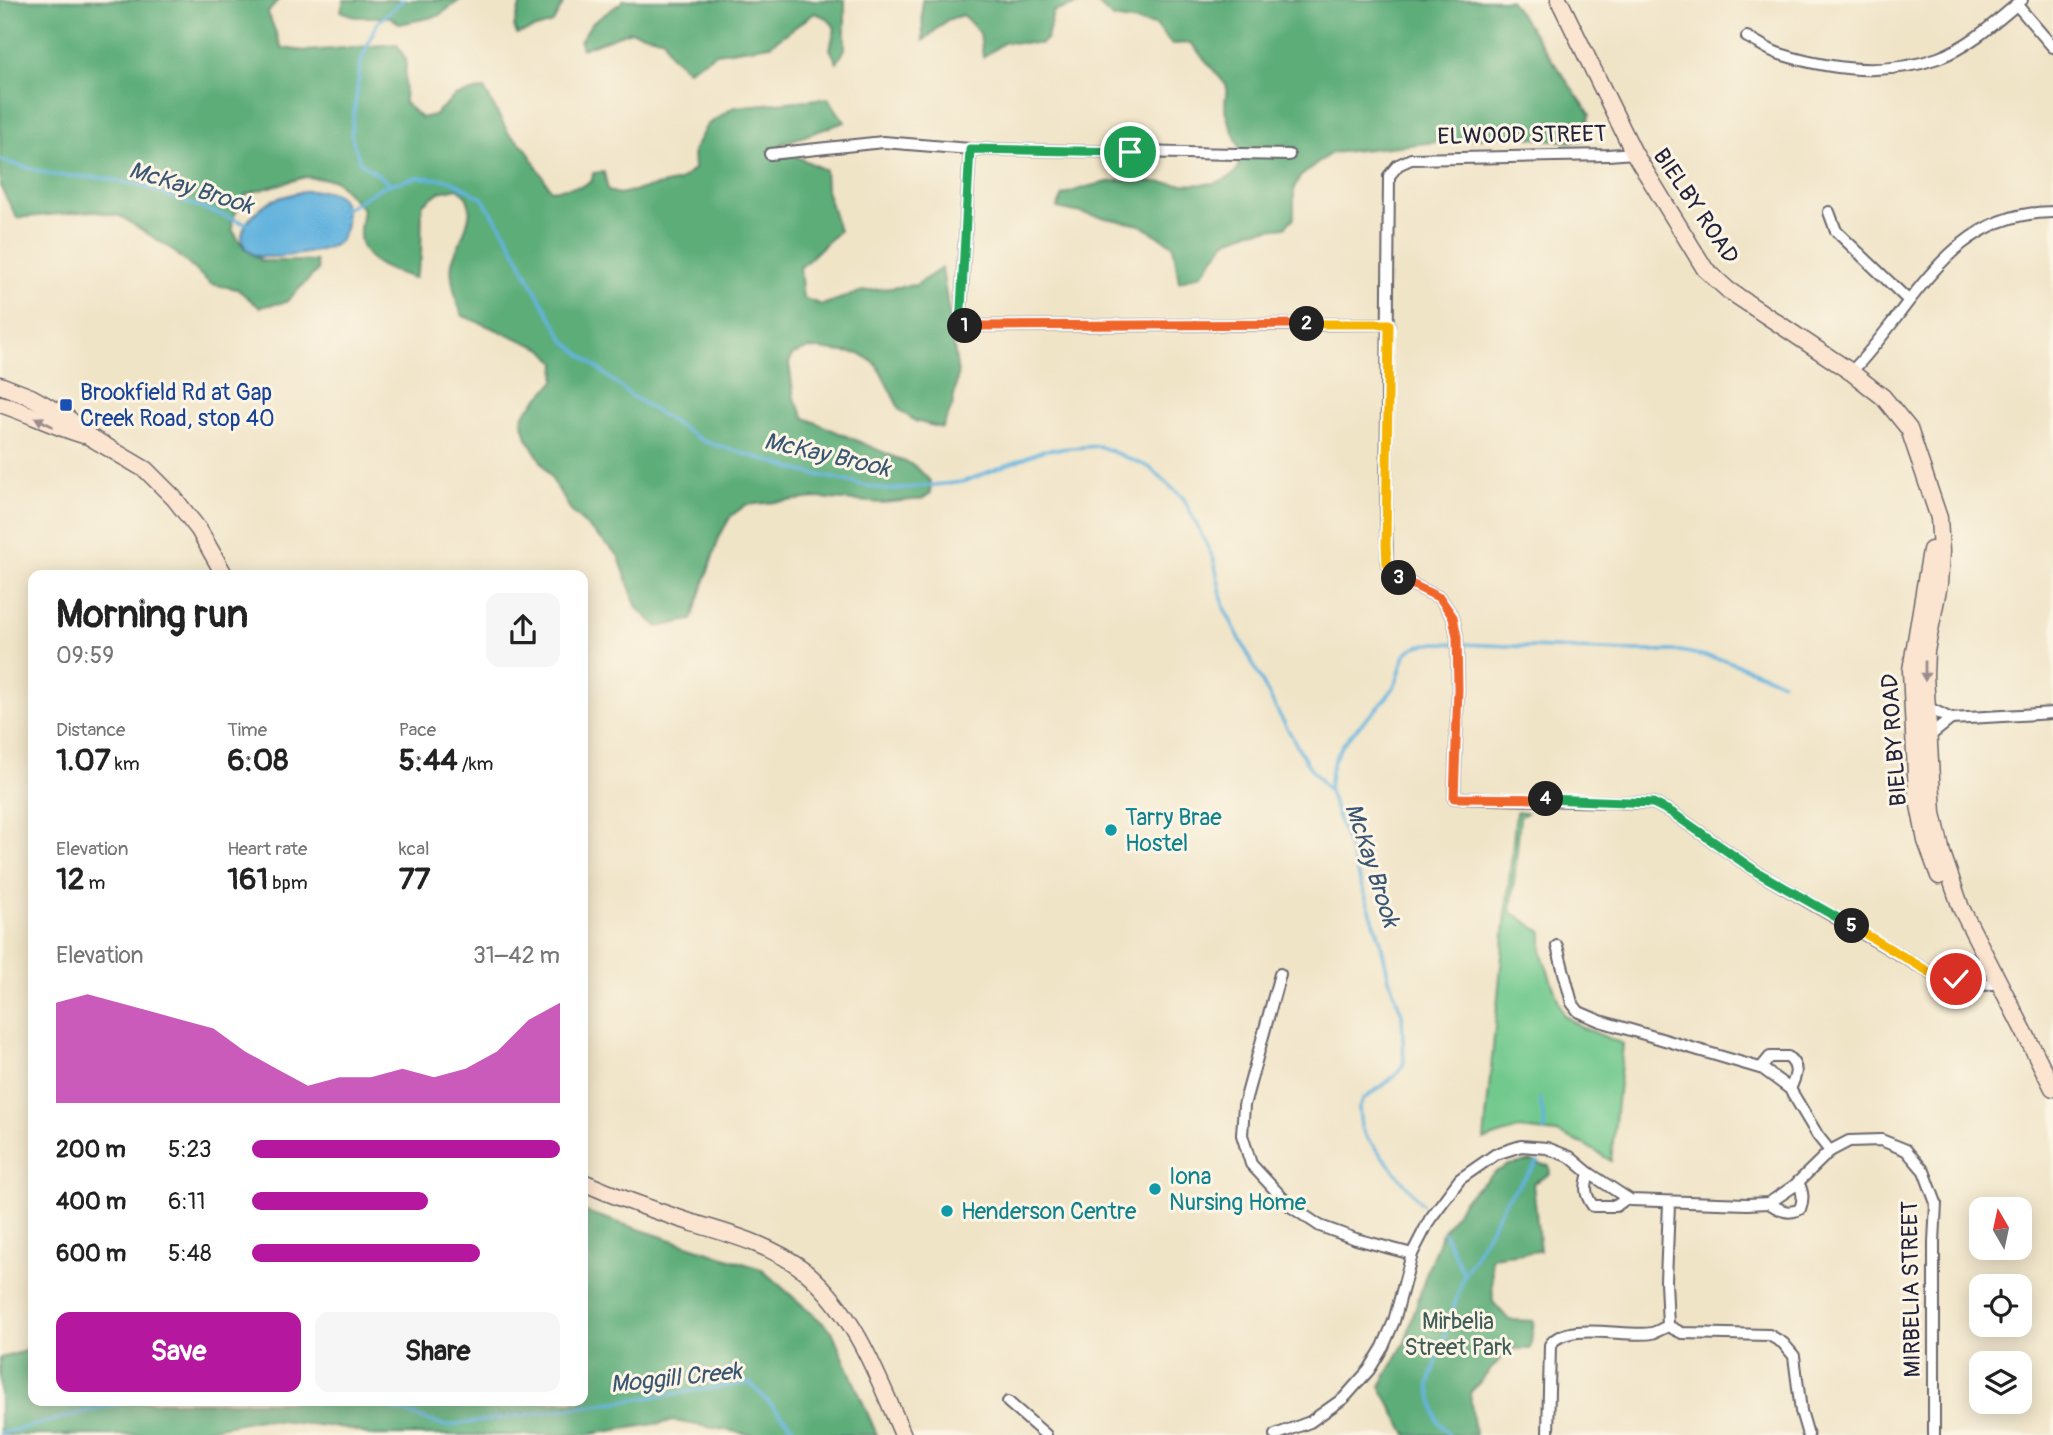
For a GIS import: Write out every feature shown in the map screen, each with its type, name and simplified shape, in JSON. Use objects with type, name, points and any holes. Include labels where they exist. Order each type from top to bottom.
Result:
[{"type":"street","name":"BIELBY ROAD","points":[[1559,0],[1634,153],[1705,269],[1728,290],[1851,372],[1883,397],[1909,429],[1938,518],[1941,552],[1926,651],[1927,738],[1933,813],[1942,853],[1961,908],[2053,1088]]},
{"type":"street","points":[[1747,37],[1778,54],[1839,67],[1880,70],[1940,57],[1969,41],[2019,2],[2053,47]]},
{"type":"street","points":[[769,154],[883,142],[970,149],[1289,155]]},
{"type":"street","points":[[970,149],[960,326],[1389,324],[1385,520],[1387,564],[1397,577],[1440,598],[1453,617],[1457,637],[1458,689],[1454,798],[1653,803],[1671,812],[1757,872],[1942,978],[1955,989],[1993,975]]},
{"type":"street","name":"ELWOOD STREET","points":[[1389,324],[1390,176],[1398,165],[1411,159],[1634,153]]},
{"type":"street","points":[[1829,212],[1836,231],[1908,300]]},
{"type":"street","points":[[1851,372],[1908,300],[1958,245],[1983,228],[2012,218],[2053,212]]},
{"type":"street","points":[[0,384],[65,416],[90,437],[146,470],[174,498],[199,530],[222,570]]},
{"type":"street","points":[[0,404],[24,411],[55,427],[90,437]]},
{"type":"street","name":"BIELBY ROAD","points":[[1926,484],[1930,563],[1911,670],[1917,795],[1926,841],[1954,917],[1972,950],[1993,975]]},
{"type":"street","points":[[1927,707],[1951,719],[2053,713]]},
{"type":"street","points":[[1927,738],[1951,719]]},
{"type":"street","points":[[1557,946],[1572,1003],[1579,1012],[1600,1021],[1761,1069],[1790,1090],[1830,1151]]},
{"type":"street","points":[[1280,974],[1244,1105],[1242,1135],[1251,1164],[1290,1206],[1320,1226],[1412,1254]]},
{"type":"street","points":[[1942,978],[1993,975]]},
{"type":"street","points":[[1761,1069],[1770,1057],[1788,1057],[1797,1070],[1790,1090]]},
{"type":"street","name":"MIRBELIA STREET","points":[[1769,1203],[1798,1182],[1830,1151],[1849,1141],[1881,1140],[1906,1150],[1924,1171],[1936,1203],[1934,1435]]},
{"type":"street","points":[[1275,1435],[1310,1422],[1344,1398],[1369,1370],[1394,1321],[1412,1254],[1430,1219],[1460,1179],[1496,1154],[1521,1146],[1546,1148],[1570,1157],[1627,1198],[1669,1203],[1769,1203],[1783,1212],[1793,1212],[1800,1209],[1803,1202],[1798,1182]]},
{"type":"street","points":[[1589,1173],[1585,1187],[1586,1198],[1593,1206],[1616,1206],[1627,1198]]},
{"type":"street","points":[[588,1184],[635,1204],[730,1234],[771,1251],[804,1270],[823,1289],[852,1327],[873,1365],[903,1435]]},
{"type":"street","points":[[1668,1326],[1666,1280],[1669,1203]]},
{"type":"street","points":[[1548,1435],[1550,1345],[1554,1338],[1568,1332],[1653,1333],[1668,1326]]},
{"type":"street","points":[[1668,1326],[1682,1333],[1769,1335],[1783,1343],[1794,1356],[1801,1411],[1808,1435]]},
{"type":"street","points":[[1008,1402],[1046,1435]]},
{"type":"green space","points":[[0,0],[278,0],[268,13],[282,48],[306,51],[397,44],[406,60],[404,102],[421,118],[434,115],[455,96],[484,89],[509,134],[525,147],[551,190],[582,186],[592,181],[593,173],[604,172],[608,191],[619,194],[679,181],[694,169],[693,151],[707,125],[734,107],[828,98],[845,122],[781,144],[787,152],[825,170],[826,189],[839,231],[800,268],[803,298],[822,305],[863,291],[916,285],[942,268],[958,374],[952,407],[942,428],[915,421],[900,410],[877,365],[861,354],[809,348],[792,355],[789,364],[794,398],[805,418],[915,466],[930,481],[931,493],[922,499],[883,503],[817,498],[746,505],[731,516],[720,535],[692,620],[658,627],[637,608],[618,555],[572,512],[527,438],[522,420],[526,411],[555,381],[556,363],[543,349],[463,316],[454,290],[451,268],[467,225],[469,205],[466,196],[458,188],[439,192],[422,205],[421,258],[415,278],[381,266],[367,254],[360,237],[363,209],[335,180],[305,177],[246,194],[232,220],[233,231],[245,249],[262,261],[316,261],[318,270],[286,302],[259,307],[237,289],[211,284],[170,248],[120,216],[92,211],[17,218],[0,186]]},
{"type":"green space","points":[[344,0],[460,0],[438,16],[400,24],[390,17],[355,17],[341,11]]},
{"type":"green space","points":[[523,0],[565,0],[553,23],[517,34],[514,27]]},
{"type":"green space","points":[[622,0],[845,0],[845,49],[837,63],[830,49],[835,28],[827,18],[815,13],[770,45],[717,53],[688,70],[670,55],[664,39],[631,31],[582,49],[580,42],[591,24]]},
{"type":"green space","points":[[922,0],[1510,0],[1590,114],[1583,140],[1570,142],[1505,135],[1331,153],[1300,177],[1294,188],[1294,218],[1285,227],[1251,231],[1226,241],[1202,274],[1179,282],[1173,245],[1140,225],[1057,208],[1063,195],[1106,182],[1132,180],[1208,184],[1233,175],[1239,165],[1240,151],[1225,110],[1227,86],[1191,43],[1171,44],[1156,25],[1113,18],[1097,3],[1077,4],[1053,12],[1047,38],[1041,44],[1005,42],[983,57],[980,33],[963,15],[947,20],[923,41]]},
{"type":"green space","points":[[1516,812],[1527,813],[1520,817],[1511,912],[1542,932],[1542,954],[1563,1014],[1581,1027],[1623,1044],[1611,1161],[1585,1145],[1557,1133],[1518,1129],[1484,1140]]},
{"type":"green space","name":"Mirbelia Street Park","points":[[1531,1161],[1549,1166],[1550,1174],[1533,1183],[1540,1251],[1491,1257],[1493,1302],[1509,1320],[1534,1321],[1530,1349],[1509,1349],[1470,1393],[1475,1435],[1407,1435],[1380,1386],[1405,1342],[1441,1235],[1465,1199],[1495,1172],[1509,1165]]},
{"type":"green space","points":[[588,1213],[761,1269],[832,1331],[877,1435],[754,1435],[674,1421],[584,1435],[370,1435],[345,1428],[260,1419],[178,1435],[0,1435],[0,1358],[28,1349],[28,1406],[588,1406]]},
{"type":"water","points":[[304,191],[330,192],[341,198],[346,212],[346,223],[339,241],[318,250],[294,255],[261,257],[246,249],[242,242],[243,234],[251,217],[258,210],[273,200]]},
{"type":"waterway","points":[[391,184],[360,162],[351,135],[361,61],[377,23],[403,0]]},
{"type":"waterway","name":"McKay Brook","points":[[0,160],[54,175],[103,178],[139,185],[247,224]]},
{"type":"waterway","name":"McKay Brook","points":[[342,211],[383,186],[418,177],[450,180],[482,198],[508,237],[565,341],[630,395],[703,441],[805,472],[886,490],[963,482],[1044,450],[1099,446],[1149,467],[1184,499],[1214,560],[1224,608],[1308,765],[1329,791],[1380,939],[1389,979],[1402,1014],[1404,1063],[1397,1074],[1364,1099],[1359,1108],[1361,1127],[1367,1138],[1422,1204]]},
{"type":"waterway","points":[[1329,791],[1332,767],[1338,752],[1389,694],[1398,679],[1407,653],[1420,645],[1437,643],[1680,651],[1725,660],[1782,682]]},
{"type":"waterway","points":[[1540,1099],[1544,1131]]},
{"type":"waterway","name":"McKay Brook","points":[[1449,1435],[1437,1419],[1429,1385],[1464,1275],[1507,1199],[1538,1162]]},
{"type":"waterway","name":"McKay Brook","points":[[1444,1233],[1464,1275]]},
{"type":"waterway","name":"Moggill Creek","points":[[588,1406],[750,1383],[801,1435]]},
{"type":"waterway","name":"Moggill Creek","points":[[0,1434],[108,1406]]},
{"type":"waterway","name":"Moggill Creek","points":[[384,1406],[446,1426],[587,1406]]},
{"type":"place","name":"Brookfield Rd at Gap Creek Road, stop 40","points":[[66,405]]},
{"type":"place","name":"Tarry Brae Hostel","points":[[1111,830]]},
{"type":"place","name":"Iona Nursing Home","points":[[1155,1189]]},
{"type":"place","name":"Henderson Centre","points":[[947,1211]]},
{"type":"route","points":[[1130,152],[970,149],[960,326],[1389,324],[1385,520],[1387,564],[1397,577],[1406,583],[1440,598],[1453,617],[1457,637],[1458,689],[1454,798],[1631,800],[1653,803],[1671,812],[1757,872],[1936,976],[1956,979]]}]
